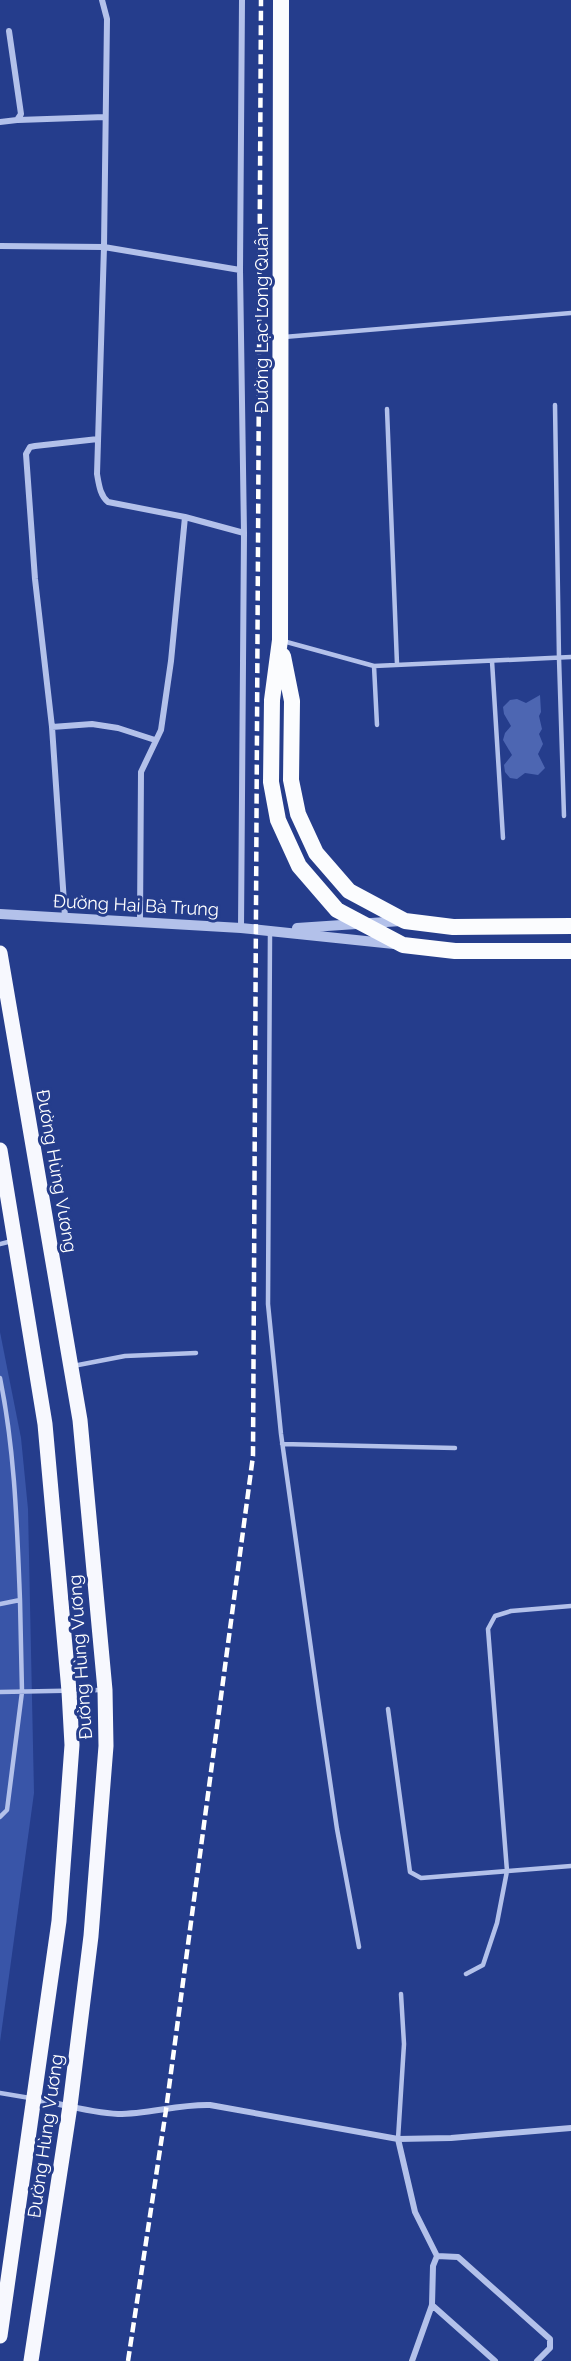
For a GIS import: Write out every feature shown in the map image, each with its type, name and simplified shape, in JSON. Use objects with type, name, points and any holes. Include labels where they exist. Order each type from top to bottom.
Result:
[{"type":"highway","name":"Đường Lạc Long Quân","points":[[280,0],[280,640],[273,700],[271,770],[278,820],[299,866],[337,910],[403,945],[455,951],[571,951]]},
{"type":"highway","name":"Đường Lạc Long Quân","points":[[280,640],[292,701],[291,780],[298,814],[316,853],[349,891],[405,921],[453,927],[571,927]]},
{"type":"main road","name":"Đường Hùng Vương","points":[[0,953],[80,1419],[105,1690],[106,1746],[92,1936],[70,2106],[31,2361]]},
{"type":"main road","name":"Đường Hùng Vương","points":[[0,1150],[8,1242],[45,1424],[72,1745],[59,1922],[35,2098],[6,2260],[0,2336]]},
{"type":"street","points":[[102,0],[106,19],[104,247],[97,474],[102,497],[108,502],[244,533]]},
{"type":"street","points":[[241,928],[244,533],[240,270],[243,0]]},
{"type":"street","points":[[9,31],[21,114],[17,120]]},
{"type":"street","points":[[0,122],[105,117]]},
{"type":"street","points":[[0,246],[104,247],[240,270]]},
{"type":"street","points":[[65,917],[52,727],[35,579],[26,454],[30,447],[98,439]]},
{"type":"street","points":[[141,921],[141,772],[161,730],[171,661],[185,518]]},
{"type":"street","points":[[52,727],[92,724],[118,728],[155,740]]},
{"type":"street","name":"Đường Hai Bà Trưng","points":[[0,914],[270,930],[403,945]]},
{"type":"street","name":"Đường Hai Bà Trưng","points":[[270,930],[405,921]]},
{"type":"street","points":[[35,2098],[117,2114],[166,2110],[189,2104],[210,2105],[398,2139],[451,2138],[571,2128]]},
{"type":"street","points":[[398,2139],[415,2212],[436,2256],[433,2266],[432,2305],[412,2361]]},
{"type":"street","points":[[436,2256],[458,2257],[550,2339],[550,2348],[537,2361]]},
{"type":"street","points":[[432,2305],[495,2361]]},
{"type":"lane","points":[[281,337],[571,313]]},
{"type":"lane","points":[[555,405],[564,816]]},
{"type":"lane","points":[[387,409],[397,664]]},
{"type":"lane","points":[[280,640],[374,666],[571,657]]},
{"type":"lane","points":[[492,661],[503,838]]},
{"type":"lane","points":[[374,666],[377,725]]},
{"type":"lane","points":[[270,930],[268,1304],[282,1444],[337,1828],[359,1947]]},
{"type":"lane","points":[[71,1366],[125,1356],[196,1353]]},
{"type":"lane","points":[[0,1378],[8,1417],[16,1495],[22,1692],[7,1810],[0,1817]]},
{"type":"lane","points":[[282,1444],[454,1448]]},
{"type":"lane","points":[[0,1604],[20,1600]]},
{"type":"lane","points":[[466,1974],[483,1965],[496,1923],[507,1871],[488,1629],[495,1616],[511,1611],[571,1606]]},
{"type":"lane","points":[[0,1692],[105,1690]]},
{"type":"lane","points":[[388,1709],[410,1872],[421,1878],[571,1866]]},
{"type":"lane","points":[[398,2139],[405,2044],[401,1994]]},
{"type":"lane","points":[[0,2093],[35,2098]]},
{"type":"shaded area","points":[[0,1332],[21,1438],[28,1509],[34,1793],[0,2042]]},
{"type":"building","points":[[540,695],[541,712],[539,716],[542,729],[539,734],[543,744],[538,754],[545,768],[538,775],[525,773],[517,779],[510,778],[505,772],[504,765],[512,755],[503,740],[511,726],[503,707],[510,700],[517,699],[526,703]]},
{"type":"railway","points":[[128,2361],[166,2110],[253,1456],[261,0]]}]
